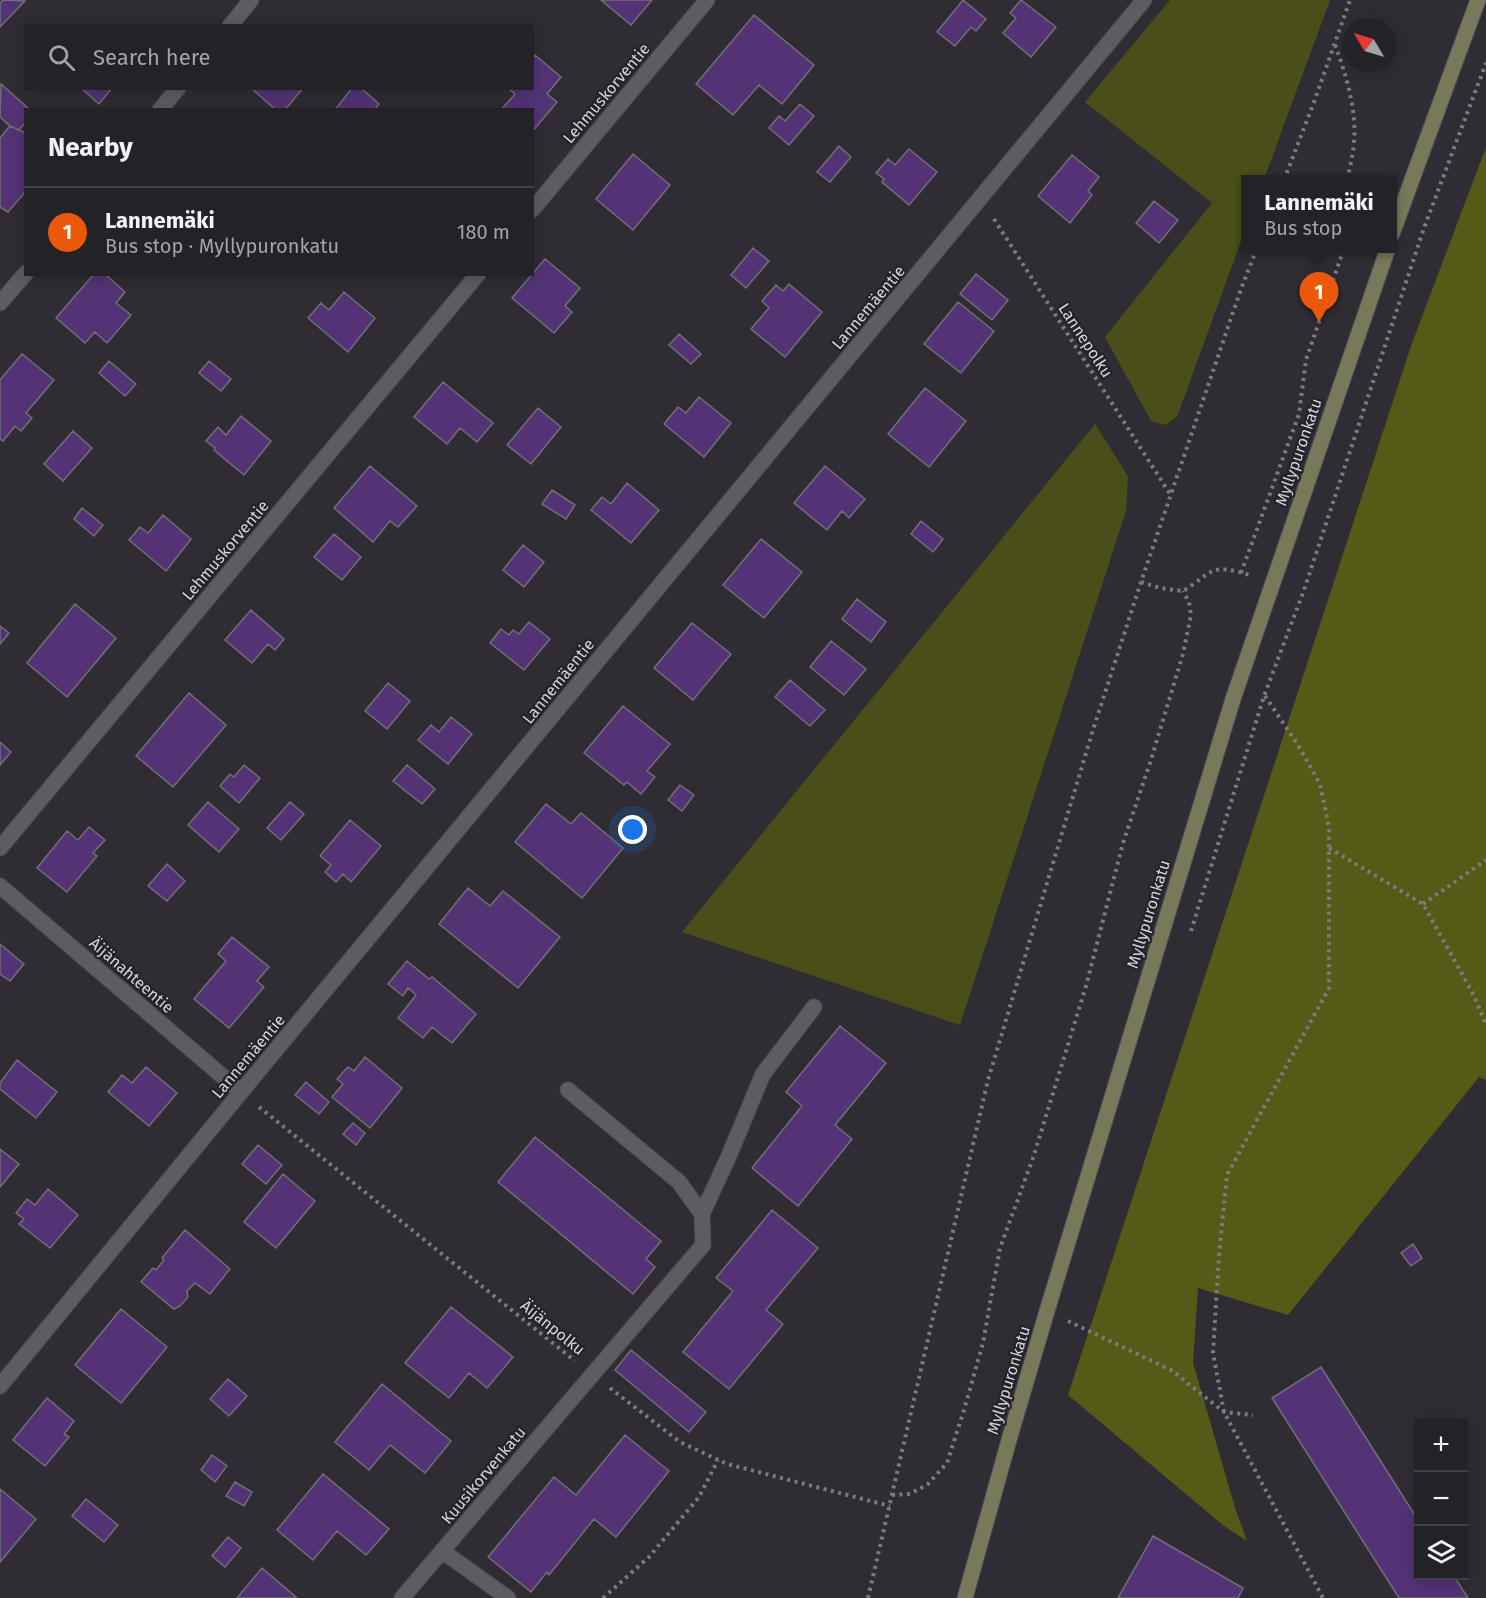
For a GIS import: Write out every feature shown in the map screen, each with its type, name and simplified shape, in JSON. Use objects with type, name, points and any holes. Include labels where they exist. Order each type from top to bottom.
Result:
[{"type":"main road","points":[[1397,220],[1478,0]]},
{"type":"main road","name":"Myllypuronkatu","points":[[965,1598],[1012,1429],[1157,944],[1230,710],[1387,253]]},
{"type":"street","points":[[232,24],[251,0]]},
{"type":"street","name":"Lehmuskorventie","points":[[534,208],[707,0]]},
{"type":"street","name":"Lannemäentie","points":[[0,1386],[1144,0]]},
{"type":"street","points":[[162,108],[176,90]]},
{"type":"street","points":[[0,303],[24,275]]},
{"type":"street","name":"Lehmuskorventie","points":[[0,848],[476,276]]},
{"type":"street","name":"Äijänahteentie","points":[[0,886],[241,1092]]},
{"type":"street","points":[[702,1214],[763,1074],[814,1007]]},
{"type":"street","points":[[568,1090],[680,1182],[702,1214]]},
{"type":"street","name":"Kuusikorvenkatu","points":[[402,1598],[703,1245],[702,1214]]},
{"type":"street","points":[[442,1551],[508,1598]]},
{"type":"path","points":[[1286,175],[1350,0]]},
{"type":"path","points":[[1335,45],[1343,66],[1353,116],[1354,141],[1348,175]]},
{"type":"path","points":[[1189,935],[1264,696],[1303,593],[1424,228],[1486,63]]},
{"type":"path","name":"Lannepolku","points":[[981,198],[1170,494]]},
{"type":"path","points":[[868,1598],[988,1080],[1089,744],[1141,582],[1256,253]]},
{"type":"path","points":[[1241,573],[1299,414],[1306,360],[1343,253]]},
{"type":"path","points":[[1141,582],[1160,588],[1183,591],[1198,582],[1210,570],[1223,568],[1272,582]]},
{"type":"path","points":[[892,1495],[910,1494],[928,1484],[946,1463],[964,1410],[983,1343],[1000,1248],[1033,1158],[1086,986],[1123,843],[1180,665],[1191,615],[1189,602],[1183,591]]},
{"type":"path","points":[[1264,696],[1298,745],[1320,784],[1329,827],[1329,988],[1227,1174],[1213,1353],[1224,1412],[1323,1598]]},
{"type":"path","points":[[1329,848],[1423,904],[1472,992],[1486,1024]]},
{"type":"path","points":[[1423,904],[1486,860]]},
{"type":"path","name":"Äijänpolku","points":[[241,1092],[592,1375],[680,1442],[727,1464],[890,1506]]},
{"type":"path","points":[[1071,1310],[1068,1321],[1171,1371],[1224,1412],[1253,1415]]},
{"type":"path","points":[[603,1598],[650,1557],[699,1497],[718,1460]]},
{"type":"green space","points":[[1170,0],[1330,0],[1265,175],[1241,175],[1241,241],[1177,417],[1165,425],[1151,421],[1105,337],[1212,203],[1085,102]]},
{"type":"green space","points":[[1486,147],[1486,1080],[1479,1077],[1288,1315],[1198,1288],[1193,1363],[1236,1511],[1247,1541],[1224,1526],[1068,1395],[1411,346]]},
{"type":"green space","points":[[1095,424],[1128,476],[1126,511],[960,1025],[682,932]]},
{"type":"building","points":[[3,0],[25,1],[0,27],[0,3]]},
{"type":"building","points":[[601,0],[652,0],[631,25]]},
{"type":"building","points":[[963,0],[986,19],[976,31],[971,27],[955,46],[937,32]]},
{"type":"building","points":[[1021,0],[1056,27],[1031,57],[1003,33],[1016,18],[1010,13]]},
{"type":"building","points":[[754,15],[814,65],[782,104],[759,85],[733,115],[696,84]]},
{"type":"building","points":[[534,56],[561,77],[547,94],[557,102],[534,130],[534,108],[503,108],[515,94],[510,90],[534,90]]},
{"type":"building","points":[[1,84],[28,108],[24,108],[24,124],[19,130],[0,117]]},
{"type":"building","points":[[83,90],[110,90],[99,104]]},
{"type":"building","points":[[253,90],[301,90],[287,108],[274,108]]},
{"type":"building","points":[[350,90],[363,90],[379,104],[376,108],[337,108]]},
{"type":"building","points":[[800,104],[814,116],[789,145],[769,128],[779,116],[785,121]]},
{"type":"building","points":[[10,126],[24,132],[24,193],[8,212],[0,207],[0,138]]},
{"type":"building","points":[[839,146],[851,157],[830,182],[817,172]]},
{"type":"building","points":[[909,149],[937,172],[909,205],[882,182],[884,179],[876,173],[888,159],[895,165]]},
{"type":"building","points":[[633,154],[670,185],[633,230],[596,199]]},
{"type":"building","points":[[1072,155],[1099,177],[1088,191],[1092,195],[1070,223],[1038,196]]},
{"type":"building","points":[[1154,201],[1178,220],[1159,243],[1136,223]]},
{"type":"building","points":[[753,248],[769,261],[746,288],[731,275]]},
{"type":"building","points":[[545,259],[580,288],[565,306],[572,312],[554,333],[512,298],[531,276],[534,276],[534,272]]},
{"type":"building","points":[[976,274],[1008,300],[992,320],[960,294]]},
{"type":"building","points":[[92,276],[107,276],[125,292],[116,303],[131,315],[107,343],[95,332],[85,343],[56,318]]},
{"type":"building","points":[[789,284],[822,312],[785,357],[751,329],[769,308],[762,301],[776,285],[783,291]]},
{"type":"building","points":[[344,292],[375,318],[348,352],[308,318],[321,303],[329,310]]},
{"type":"building","points":[[958,302],[994,331],[961,373],[924,344]]},
{"type":"building","points":[[679,334],[701,354],[691,364],[669,345]]},
{"type":"building","points":[[22,354],[54,380],[26,413],[32,418],[21,431],[15,426],[3,441],[0,439],[0,380]]},
{"type":"building","points":[[109,361],[136,384],[125,396],[99,373]]},
{"type":"building","points":[[209,361],[231,379],[221,391],[199,373]]},
{"type":"building","points":[[443,382],[493,423],[477,442],[460,428],[447,444],[414,417]]},
{"type":"building","points":[[925,388],[966,421],[929,467],[888,434]]},
{"type":"building","points":[[699,397],[731,423],[704,457],[664,424],[678,407],[686,413]]},
{"type":"building","points":[[538,408],[561,427],[531,464],[507,445]]},
{"type":"building","points":[[241,416],[271,441],[244,475],[206,441],[218,427],[226,435]]},
{"type":"building","points":[[73,431],[92,448],[63,481],[44,464]]},
{"type":"building","points":[[370,466],[417,506],[398,527],[390,521],[373,542],[334,508]]},
{"type":"building","points":[[825,466],[865,499],[849,518],[842,511],[827,530],[794,503]]},
{"type":"building","points":[[627,483],[659,510],[631,543],[591,510],[602,497],[611,504]]},
{"type":"building","points":[[552,490],[575,505],[566,519],[542,504]]},
{"type":"building","points":[[82,508],[103,525],[94,536],[74,519]]},
{"type":"building","points":[[163,515],[191,539],[166,571],[129,540],[140,527],[148,533]]},
{"type":"building","points":[[921,521],[943,539],[933,552],[911,534]]},
{"type":"building","points":[[334,534],[361,557],[342,580],[314,557]]},
{"type":"building","points":[[761,539],[802,572],[764,618],[723,585]]},
{"type":"building","points":[[523,545],[544,562],[524,587],[503,570]]},
{"type":"building","points":[[857,599],[886,622],[871,642],[842,619]]},
{"type":"building","points":[[75,604],[116,638],[67,697],[27,663]]},
{"type":"building","points":[[251,610],[284,639],[275,650],[268,644],[252,663],[225,640]]},
{"type":"building","points":[[529,622],[550,639],[524,670],[490,643],[501,629],[509,635],[513,630],[519,634]]},
{"type":"building","points":[[692,623],[731,654],[693,700],[654,668]]},
{"type":"building","points":[[0,626],[9,633],[0,644]]},
{"type":"building","points":[[831,641],[866,669],[844,695],[810,667]]},
{"type":"building","points":[[790,680],[825,710],[810,726],[775,697]]},
{"type":"building","points":[[388,683],[410,701],[387,729],[365,711]]},
{"type":"building","points":[[189,693],[226,725],[173,787],[136,756]]},
{"type":"building","points":[[623,706],[670,744],[647,771],[655,777],[641,794],[627,782],[624,785],[584,753]]},
{"type":"building","points":[[451,717],[472,734],[448,764],[418,740],[431,725],[439,732]]},
{"type":"building","points":[[0,742],[11,752],[0,765]]},
{"type":"building","points":[[244,765],[260,778],[239,803],[220,786],[230,774],[234,777]]},
{"type":"building","points":[[407,765],[435,789],[422,804],[393,781]]},
{"type":"building","points":[[680,785],[694,795],[682,811],[668,800]]},
{"type":"building","points":[[208,802],[239,829],[219,852],[188,825]]},
{"type":"building","points":[[290,802],[304,814],[281,840],[267,828]]},
{"type":"building","points":[[546,804],[571,824],[581,813],[623,848],[582,898],[515,842]]},
{"type":"building","points":[[350,820],[381,846],[351,882],[343,874],[336,882],[325,872],[331,865],[320,856]]},
{"type":"building","points":[[89,827],[105,840],[93,853],[97,856],[67,892],[37,868],[67,831],[78,840]]},
{"type":"building","points":[[167,864],[185,881],[167,901],[148,886]]},
{"type":"building","points":[[468,888],[490,906],[503,891],[560,937],[518,988],[439,924]]},
{"type":"building","points":[[232,937],[269,967],[257,981],[264,987],[229,1028],[194,999],[226,961],[218,954]]},
{"type":"building","points":[[0,944],[24,964],[10,981],[0,974]]},
{"type":"building","points":[[407,961],[429,979],[432,977],[476,1014],[452,1043],[432,1027],[423,1038],[398,1018],[416,995],[408,988],[403,996],[388,984]]},
{"type":"building","points":[[840,1026],[886,1063],[835,1125],[852,1139],[798,1206],[752,1168],[802,1106],[786,1092]]},
{"type":"building","points":[[365,1057],[402,1088],[370,1128],[332,1097],[343,1084],[337,1079],[348,1067],[354,1071]]},
{"type":"building","points":[[17,1060],[57,1092],[36,1118],[0,1089],[0,1083]]},
{"type":"building","points":[[146,1067],[177,1093],[149,1126],[108,1092],[122,1075],[132,1083]]},
{"type":"building","points":[[306,1082],[329,1102],[319,1114],[295,1095]]},
{"type":"building","points":[[353,1123],[365,1133],[356,1145],[343,1134]]},
{"type":"building","points":[[535,1137],[661,1241],[646,1259],[655,1267],[633,1294],[498,1182]]},
{"type":"building","points":[[258,1145],[282,1165],[266,1184],[242,1164]]},
{"type":"building","points":[[0,1149],[19,1164],[0,1187]]},
{"type":"building","points":[[283,1174],[315,1201],[276,1248],[244,1222]]},
{"type":"building","points":[[48,1189],[78,1215],[50,1248],[19,1224],[24,1219],[16,1213],[27,1199],[35,1205]]},
{"type":"building","points":[[772,1210],[818,1248],[766,1310],[783,1324],[729,1389],[683,1352],[733,1291],[716,1278]]},
{"type":"building","points":[[185,1230],[230,1269],[210,1294],[195,1283],[187,1291],[188,1297],[174,1309],[141,1282],[153,1268],[156,1270],[164,1260],[162,1258]]},
{"type":"building","points":[[1413,1244],[1422,1258],[1411,1266],[1401,1253]]},
{"type":"building","points":[[451,1307],[513,1357],[487,1388],[469,1373],[449,1398],[405,1363]]},
{"type":"building","points":[[121,1309],[167,1347],[121,1403],[75,1365]]},
{"type":"building","points":[[631,1350],[706,1412],[689,1432],[615,1370]]},
{"type":"building","points":[[1321,1367],[1414,1514],[1414,1580],[1457,1580],[1468,1598],[1399,1598],[1272,1398]]},
{"type":"building","points":[[228,1379],[247,1396],[229,1416],[210,1399]]},
{"type":"building","points":[[382,1384],[451,1441],[425,1473],[390,1445],[369,1470],[335,1442]]},
{"type":"building","points":[[47,1398],[74,1421],[64,1434],[69,1437],[45,1466],[13,1440]]},
{"type":"building","points":[[625,1435],[669,1471],[616,1537],[594,1519],[549,1575],[547,1572],[531,1592],[488,1557],[554,1477],[576,1495]]},
{"type":"building","points":[[212,1455],[227,1466],[215,1482],[201,1470]]},
{"type":"building","points":[[323,1474],[389,1529],[366,1555],[337,1531],[313,1560],[277,1530]]},
{"type":"building","points":[[235,1482],[252,1492],[244,1506],[226,1496]]},
{"type":"building","points":[[0,1489],[36,1519],[0,1562]]},
{"type":"building","points":[[86,1499],[118,1525],[104,1542],[72,1516]]},
{"type":"building","points":[[1153,1536],[1243,1588],[1238,1598],[1118,1598]]},
{"type":"building","points":[[228,1537],[241,1548],[225,1567],[212,1556]]},
{"type":"building","points":[[262,1568],[297,1598],[237,1598]]},
{"type":"place","name":"Lannemäki","points":[[1319,322]]}]
